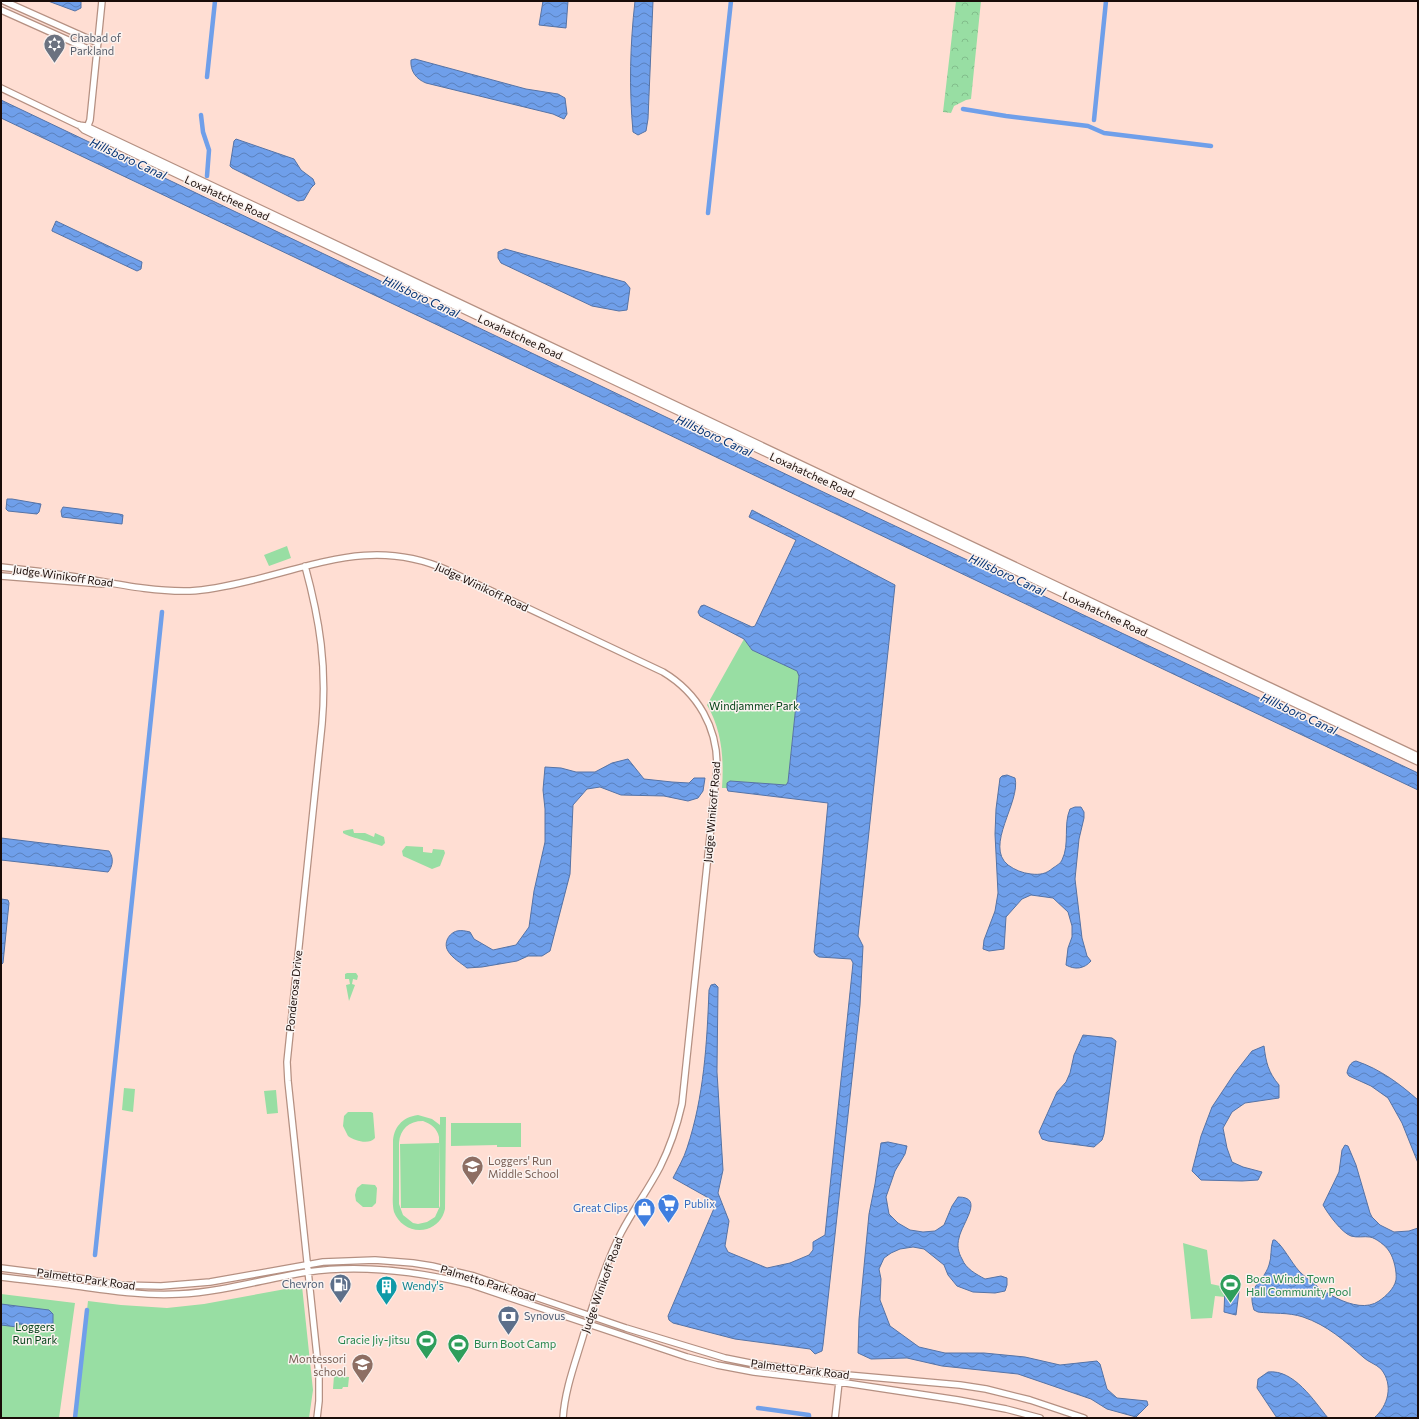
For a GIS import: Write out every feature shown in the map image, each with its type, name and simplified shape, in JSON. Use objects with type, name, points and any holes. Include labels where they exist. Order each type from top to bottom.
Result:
[{"type":"street","points":[[4,1],[98,43]]},
{"type":"street","points":[[86,129],[90,120],[102,1]]},
{"type":"street","points":[[1,10],[97,53]]},
{"type":"street","name":"Loxahatchee Road","points":[[1,88],[1418,762]]},
{"type":"street","name":"Loxahatchee Road","points":[[86,129],[1418,756]]},
{"type":"street","name":"Judge Winikoff Road","points":[[1,576],[125,585],[183,591],[208,590],[348,556],[379,554],[405,557],[435,565],[667,675],[684,688],[702,710],[710,726],[716,747],[717,773],[682,1104],[676,1129],[668,1151],[615,1245],[604,1274],[569,1382],[563,1418]]},
{"type":"street","name":"Ponderosa Drive","points":[[305,566],[313,595],[320,631],[323,657],[324,689],[322,724],[288,1062],[288,1082],[319,1375],[319,1401],[317,1418]]},
{"type":"street","name":"Judge Winikoff Road","points":[[1,567],[125,585]]},
{"type":"street","name":"Palmetto Park Road","points":[[1,1268],[72,1276],[120,1285],[174,1286],[218,1281],[307,1264],[338,1260],[375,1260],[432,1266],[474,1276],[590,1316],[732,1360],[836,1374],[960,1385],[986,1389],[1030,1400],[1084,1418]]},
{"type":"street","name":"Palmetto Park Road","points":[[1,1277],[127,1294],[178,1294],[214,1290],[308,1272],[373,1269],[393,1270],[440,1277],[469,1284],[717,1365],[754,1372],[839,1382],[984,1404],[1040,1418]]},
{"type":"street","points":[[71,1286],[72,1276]]},
{"type":"street","points":[[835,1418],[839,1382]]},
{"type":"green space","points":[[956,1],[981,1],[971,99],[954,106],[951,113],[943,112]]},
{"type":"green space","points":[[287,546],[291,558],[269,566],[264,555]]},
{"type":"green space","name":"Windjammer Park","points":[[744,639],[752,650],[798,671],[799,676],[788,782],[786,785],[730,781],[727,783],[727,788],[722,788],[723,766],[721,745],[716,724],[707,705]]},
{"type":"green space","points":[[353,829],[354,833],[365,833],[374,837],[375,833],[384,837],[385,843],[382,846],[343,833],[343,831]]},
{"type":"green space","points":[[406,846],[423,847],[423,852],[432,853],[433,849],[444,850],[445,853],[440,866],[432,869],[403,856],[402,851]]},
{"type":"green space","points":[[356,973],[358,976],[357,980],[353,979],[352,984],[355,985],[349,1001],[346,985],[350,984],[349,979],[345,979],[345,974]]},
{"type":"green space","points":[[124,1088],[135,1089],[133,1112],[122,1110]]},
{"type":"green space","points":[[276,1090],[278,1113],[267,1114],[264,1091]]},
{"type":"green space","points":[[348,1112],[373,1113],[375,1138],[362,1142],[348,1136],[343,1126],[344,1116]]},
{"type":"green space","points":[[418,1115],[432,1119],[440,1125],[440,1117],[446,1117],[445,1209],[443,1216],[436,1224],[430,1228],[422,1230],[412,1229],[399,1221],[394,1212],[393,1206],[393,1138],[400,1124],[412,1116]],"holes":[[[423,1121],[431,1125],[439,1137],[440,1206],[435,1217],[427,1222],[418,1224],[413,1223],[403,1215],[399,1204],[399,1143],[401,1134],[406,1127],[413,1122]]]},
{"type":"green space","points":[[451,1123],[521,1123],[521,1147],[497,1147],[497,1145],[451,1146]]},
{"type":"green space","points":[[439,1143],[439,1208],[401,1208],[400,1144]]},
{"type":"green space","points":[[362,1184],[375,1185],[377,1188],[376,1203],[372,1207],[363,1207],[356,1201],[355,1195],[357,1188]]},
{"type":"green space","points":[[1183,1243],[1207,1250],[1211,1284],[1225,1287],[1225,1297],[1215,1296],[1212,1318],[1191,1319]]},
{"type":"green space","points":[[302,1286],[313,1390],[309,1418],[75,1418],[88,1301],[167,1308],[204,1304]]},
{"type":"green space","name":"Loggers Run Park","points":[[1,1294],[75,1303],[59,1418],[1,1418]]},
{"type":"green space","points":[[334,1376],[349,1377],[348,1387],[333,1389]]},
{"type":"water","points":[[48,1],[81,1],[81,8],[75,11]]},
{"type":"water","points":[[543,1],[568,1],[566,28],[539,25]]},
{"type":"water","points":[[635,1],[653,1],[648,119],[646,131],[638,135],[633,132],[631,99],[631,50]]},
{"type":"water","points":[[415,59],[526,89],[558,94],[565,98],[567,114],[564,119],[553,114],[426,83],[414,74],[411,60]]},
{"type":"water","name":"Hillsboro Canal","points":[[1,100],[819,490],[1418,773],[1418,790],[1,118]]},
{"type":"water","points":[[236,139],[294,159],[301,170],[313,179],[315,184],[304,200],[298,201],[232,168],[230,166],[234,141]]},
{"type":"water","points":[[56,221],[142,262],[141,269],[137,271],[52,231]]},
{"type":"water","points":[[505,249],[625,282],[630,288],[627,310],[619,311],[592,306],[501,263],[498,258],[498,252]]},
{"type":"water","points":[[7,499],[41,504],[39,512],[37,514],[8,511],[6,509]]},
{"type":"water","points":[[63,507],[123,515],[122,524],[62,517],[61,511]]},
{"type":"water","points":[[752,510],[895,585],[858,936],[863,946],[860,1005],[823,1345],[822,1351],[815,1354],[810,1349],[735,1339],[673,1323],[669,1320],[668,1316],[715,1206],[714,1201],[673,1178],[686,1152],[693,1129],[701,1090],[704,1070],[709,990],[711,985],[715,984],[718,987],[717,1072],[723,1170],[718,1193],[729,1221],[725,1246],[728,1252],[767,1268],[790,1263],[809,1255],[813,1250],[813,1242],[825,1235],[853,963],[851,959],[819,957],[814,952],[828,803],[728,791],[727,783],[730,781],[786,785],[788,782],[799,676],[797,671],[752,650],[744,639],[700,616],[698,612],[701,606],[704,605],[752,627],[755,626],[796,540],[749,517]]},
{"type":"water","points":[[628,759],[644,779],[689,783],[694,778],[705,778],[703,791],[698,798],[688,801],[664,796],[621,795],[600,787],[587,789],[573,805],[570,874],[550,951],[542,956],[528,956],[517,961],[482,967],[467,968],[454,958],[448,951],[446,945],[449,936],[454,932],[470,932],[474,939],[493,950],[516,945],[529,927],[534,891],[545,842],[545,809],[543,790],[545,767],[561,768],[576,772],[595,772],[612,763]]},
{"type":"water","points":[[1007,775],[1015,778],[1015,788],[1013,799],[1001,835],[1000,847],[1002,857],[1008,865],[1016,870],[1028,874],[1040,874],[1048,872],[1060,863],[1066,848],[1067,821],[1070,809],[1081,807],[1084,812],[1079,839],[1075,879],[1082,938],[1087,956],[1091,961],[1085,966],[1073,968],[1066,965],[1068,948],[1072,937],[1072,926],[1068,912],[1053,898],[1031,895],[1022,899],[1006,917],[1004,949],[989,951],[983,949],[984,940],[995,911],[998,893],[995,834],[996,809],[1000,778]]},
{"type":"water","points":[[1,838],[109,851],[112,856],[112,865],[108,872],[1,860]]},
{"type":"water","points":[[1,899],[8,900],[9,903],[3,963],[1,965]]},
{"type":"water","points":[[1083,1035],[1112,1038],[1116,1041],[1104,1134],[1102,1140],[1094,1147],[1048,1141],[1042,1139],[1039,1132],[1057,1092],[1066,1082],[1070,1073],[1074,1055]]},
{"type":"water","points":[[1264,1046],[1268,1067],[1272,1076],[1279,1085],[1279,1098],[1245,1103],[1232,1112],[1223,1128],[1227,1148],[1232,1162],[1243,1167],[1262,1172],[1258,1180],[1201,1180],[1192,1171],[1201,1136],[1212,1107],[1234,1074],[1252,1051]]},
{"type":"water","points":[[1356,1061],[1373,1068],[1389,1078],[1418,1100],[1418,1163],[1402,1123],[1388,1098],[1371,1086],[1349,1076],[1347,1073],[1351,1064]]},
{"type":"water","points":[[888,1142],[907,1146],[905,1154],[895,1171],[886,1197],[889,1214],[898,1223],[910,1230],[923,1232],[935,1231],[944,1225],[952,1206],[958,1197],[966,1198],[970,1201],[970,1212],[958,1243],[959,1251],[964,1263],[972,1271],[985,1279],[1001,1276],[1007,1278],[1005,1291],[995,1293],[973,1292],[957,1286],[948,1275],[944,1265],[924,1249],[913,1247],[900,1249],[884,1258],[879,1269],[881,1279],[880,1300],[890,1326],[919,1347],[945,1353],[984,1353],[1025,1357],[1060,1365],[1097,1361],[1100,1364],[1107,1389],[1117,1398],[1147,1401],[1148,1405],[1136,1417],[1107,1409],[1091,1399],[1018,1374],[942,1366],[907,1358],[871,1359],[858,1353],[859,1319],[869,1214],[881,1143]]},
{"type":"water","points":[[1345,1145],[1348,1146],[1356,1165],[1372,1217],[1380,1225],[1394,1232],[1409,1231],[1418,1228],[1418,1418],[1374,1418],[1383,1408],[1388,1395],[1385,1375],[1379,1367],[1365,1359],[1328,1329],[1312,1320],[1297,1315],[1258,1312],[1254,1310],[1252,1295],[1256,1285],[1263,1277],[1269,1265],[1273,1240],[1278,1243],[1306,1278],[1325,1292],[1348,1303],[1370,1305],[1382,1299],[1393,1286],[1396,1280],[1396,1269],[1388,1249],[1381,1242],[1372,1238],[1353,1237],[1347,1234],[1336,1223],[1323,1205],[1339,1172],[1342,1150]]},
{"type":"water","name":"Boca Winds Town Hall Community Pool","points":[[1225,1287],[1239,1291],[1236,1315],[1224,1312]]},
{"type":"water","points":[[1,1304],[49,1310],[53,1314],[53,1326],[51,1328],[19,1324],[17,1327],[1,1325]]},
{"type":"water","points":[[1268,1372],[1277,1372],[1295,1381],[1310,1395],[1328,1418],[1277,1418],[1257,1388],[1258,1379]]},
{"type":"waterway","points":[[207,77],[215,1]]},
{"type":"waterway","points":[[708,213],[731,1]]},
{"type":"waterway","points":[[1094,120],[1106,1]]},
{"type":"waterway","points":[[963,109],[1088,126],[1104,133],[1211,146]]},
{"type":"waterway","points":[[201,115],[203,132],[209,150],[207,176]]},
{"type":"waterway","points":[[95,1255],[162,612]]},
{"type":"waterway","points":[[75,1418],[87,1310]]},
{"type":"waterway","points":[[758,1408],[809,1415],[809,1418]]},
{"type":"place","name":"Chabad of Parkland","points":[[54,64]]},
{"type":"place","name":"Loggers' Run Middle School","points":[[473,1186]]},
{"type":"place","name":"Publix","points":[[668,1224]]},
{"type":"place","name":"Great Clips","points":[[644,1228]]},
{"type":"place","name":"Chevron","points":[[340,1304]]},
{"type":"place","name":"Boca Winds Town Hall Community Pool","points":[[1231,1304]]},
{"type":"place","name":"Wendy's","points":[[386,1306]]},
{"type":"place","name":"Synovus","points":[[508,1336]]},
{"type":"place","name":"Gracie Jiy-Jitsu","points":[[426,1360]]},
{"type":"place","name":"Burn Boot Camp","points":[[458,1364]]},
{"type":"place","name":"Montessori school","points":[[362,1384]]}]
